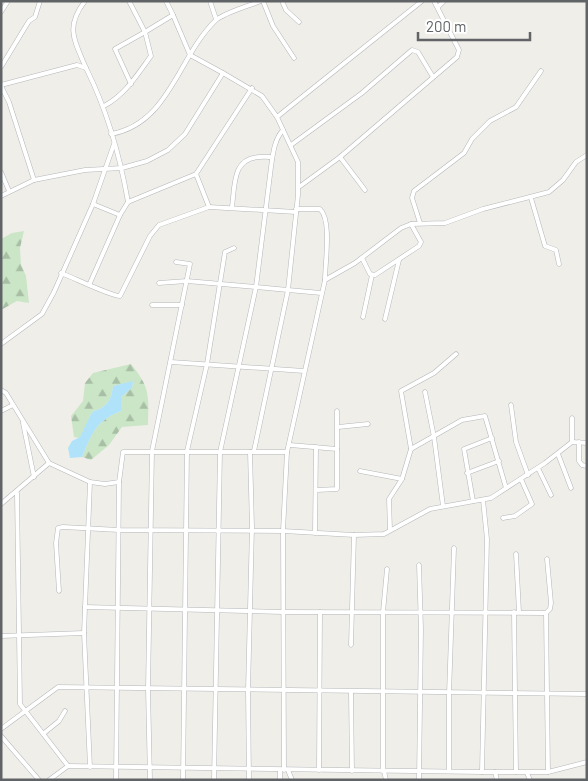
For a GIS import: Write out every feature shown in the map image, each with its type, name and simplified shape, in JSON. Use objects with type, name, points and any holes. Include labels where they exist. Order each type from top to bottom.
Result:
[{"type":"street","points":[[1,12],[8,1]]},
{"type":"street","points":[[1,67],[29,21],[35,17],[40,1]]},
{"type":"street","points":[[85,1],[76,14],[72,27],[74,41],[104,106],[122,168],[128,202]]},
{"type":"street","points":[[104,106],[116,100],[131,84],[150,56],[144,32],[129,1]]},
{"type":"street","points":[[166,1],[190,55],[252,88],[262,96],[276,117],[298,162],[299,187],[288,290],[252,452],[248,780]]},
{"type":"street","points":[[210,1],[216,19]]},
{"type":"street","points":[[247,1],[249,6]]},
{"type":"street","points":[[111,134],[123,132],[151,115],[163,100],[190,55],[216,19],[262,1],[273,26],[294,58]]},
{"type":"street","points":[[282,1],[286,10],[299,22]]},
{"type":"street","points":[[276,117],[422,1]]},
{"type":"street","points":[[299,187],[340,157],[457,57],[458,50],[434,1]]},
{"type":"street","points":[[438,7],[444,1]]},
{"type":"street","points":[[131,84],[115,49],[173,15]]},
{"type":"street","points":[[291,145],[362,93],[412,50],[418,52],[434,77]]},
{"type":"street","points":[[34,180],[9,102],[1,85],[77,65],[86,68]]},
{"type":"street","points":[[420,223],[412,198],[414,191],[464,153],[472,139],[490,121],[516,107],[541,71]]},
{"type":"street","points":[[1,196],[34,180],[85,170],[122,168],[146,161],[161,154],[185,134],[223,73]]},
{"type":"street","points":[[90,283],[120,215],[128,202],[196,174],[252,88]]},
{"type":"street","points":[[214,780],[220,452],[256,287],[272,158],[279,135],[283,130]]},
{"type":"street","points":[[1,344],[42,314],[54,292],[93,204],[114,144]]},
{"type":"street","points":[[324,280],[362,258],[400,228],[420,223],[445,223],[483,209],[549,192],[563,180],[576,162],[587,155]]},
{"type":"street","points":[[340,157],[364,190]]},
{"type":"street","points":[[232,208],[237,172],[243,161],[249,158],[272,158]]},
{"type":"street","points":[[1,172],[10,191]]},
{"type":"street","points":[[196,174],[209,207]]},
{"type":"street","points":[[531,198],[545,246],[556,250],[559,264]]},
{"type":"street","points":[[93,204],[120,215]]},
{"type":"street","points":[[61,273],[120,296],[150,236],[160,226],[209,207],[264,211],[320,209],[324,213],[327,230],[324,280],[290,446],[287,452],[283,531],[284,770],[280,780]]},
{"type":"street","points":[[372,275],[399,260],[421,244],[411,224]]},
{"type":"street","points":[[183,780],[187,451],[207,364],[225,252],[234,248]]},
{"type":"street","points":[[362,258],[372,275],[363,317]]},
{"type":"street","points":[[386,319],[399,260]]},
{"type":"street","points":[[150,780],[148,690],[151,609],[152,451],[190,262],[176,262]]},
{"type":"street","points":[[159,283],[187,281],[220,286],[321,293]]},
{"type":"street","points":[[152,305],[182,305]]},
{"type":"street","points":[[390,530],[389,498],[402,479],[411,449],[401,391],[434,373],[456,354]]},
{"type":"street","points":[[171,362],[304,371]]},
{"type":"street","points":[[1,390],[13,405],[49,463],[90,482],[105,484],[119,482]]},
{"type":"street","points":[[425,392],[434,437],[443,506]]},
{"type":"street","points":[[1,410],[13,405]]},
{"type":"street","points":[[511,405],[516,442],[528,475]]},
{"type":"street","points":[[317,490],[337,489],[337,411]]},
{"type":"street","points":[[411,449],[462,420],[485,416],[506,488]]},
{"type":"street","points":[[572,418],[572,442]]},
{"type":"street","points":[[22,420],[34,477]]},
{"type":"street","points":[[338,427],[368,424]]},
{"type":"street","points":[[473,501],[464,449],[492,438]]},
{"type":"street","points":[[59,591],[56,543],[58,528],[283,531],[354,536],[384,534],[430,510],[443,506],[483,500],[528,475],[572,442],[587,443]]},
{"type":"street","points":[[579,442],[580,461],[582,465],[587,466]]},
{"type":"street","points":[[290,446],[337,448]]},
{"type":"street","points":[[316,447],[316,533]]},
{"type":"street","points":[[116,780],[116,608],[119,482],[123,452],[287,452]]},
{"type":"street","points":[[558,454],[571,488]]},
{"type":"street","points":[[467,473],[498,461]]},
{"type":"street","points":[[1,504],[17,493],[49,463]]},
{"type":"street","points":[[538,468],[550,495]]},
{"type":"street","points":[[360,471],[402,479]]},
{"type":"street","points":[[503,518],[515,516],[532,504],[520,479]]},
{"type":"street","points":[[90,482],[84,633],[90,767]]},
{"type":"street","points":[[17,493],[20,704],[68,766]]},
{"type":"street","points":[[482,772],[482,694],[487,538],[483,500]]},
{"type":"street","points":[[351,645],[354,536]]},
{"type":"street","points":[[449,771],[449,694],[454,548]]},
{"type":"street","points":[[516,554],[517,612],[514,694],[516,772]]},
{"type":"street","points":[[85,607],[283,612],[546,612],[550,609],[551,603],[547,559]]},
{"type":"street","points":[[419,565],[421,612],[419,780]]},
{"type":"street","points":[[386,780],[384,771],[384,612],[387,569]]},
{"type":"street","points":[[319,770],[320,612]]},
{"type":"street","points":[[546,612],[546,753],[548,772]]},
{"type":"street","points":[[1,636],[84,633]]},
{"type":"street","points":[[1,729],[53,689],[62,687],[117,690],[587,694]]},
{"type":"street","points":[[352,692],[352,771]]},
{"type":"street","points":[[43,734],[59,721],[65,711]]},
{"type":"street","points":[[1,736],[39,780]]},
{"type":"street","points":[[49,780],[68,766],[182,769],[548,772],[587,762]]},
{"type":"street","points":[[284,770],[292,780]]},
{"type":"street","points":[[495,772],[497,780]]},
{"type":"street","points":[[527,772],[530,780]]},
{"type":"green space","points":[[24,231],[20,248],[21,265],[26,276],[29,303],[17,301],[1,310],[1,239],[12,233]]},
{"type":"green space","points":[[131,364],[142,379],[147,392],[148,425],[122,427],[109,445],[91,460],[82,457],[89,441],[100,424],[121,411],[121,397],[132,388],[133,382],[113,386],[107,403],[105,406],[92,412],[80,438],[74,437],[71,416],[83,401],[85,383],[93,373]]},
{"type":"water","points":[[133,381],[132,388],[121,397],[121,411],[100,424],[89,441],[82,457],[70,458],[68,448],[72,441],[80,437],[92,412],[105,406],[111,396],[113,386]]}]
